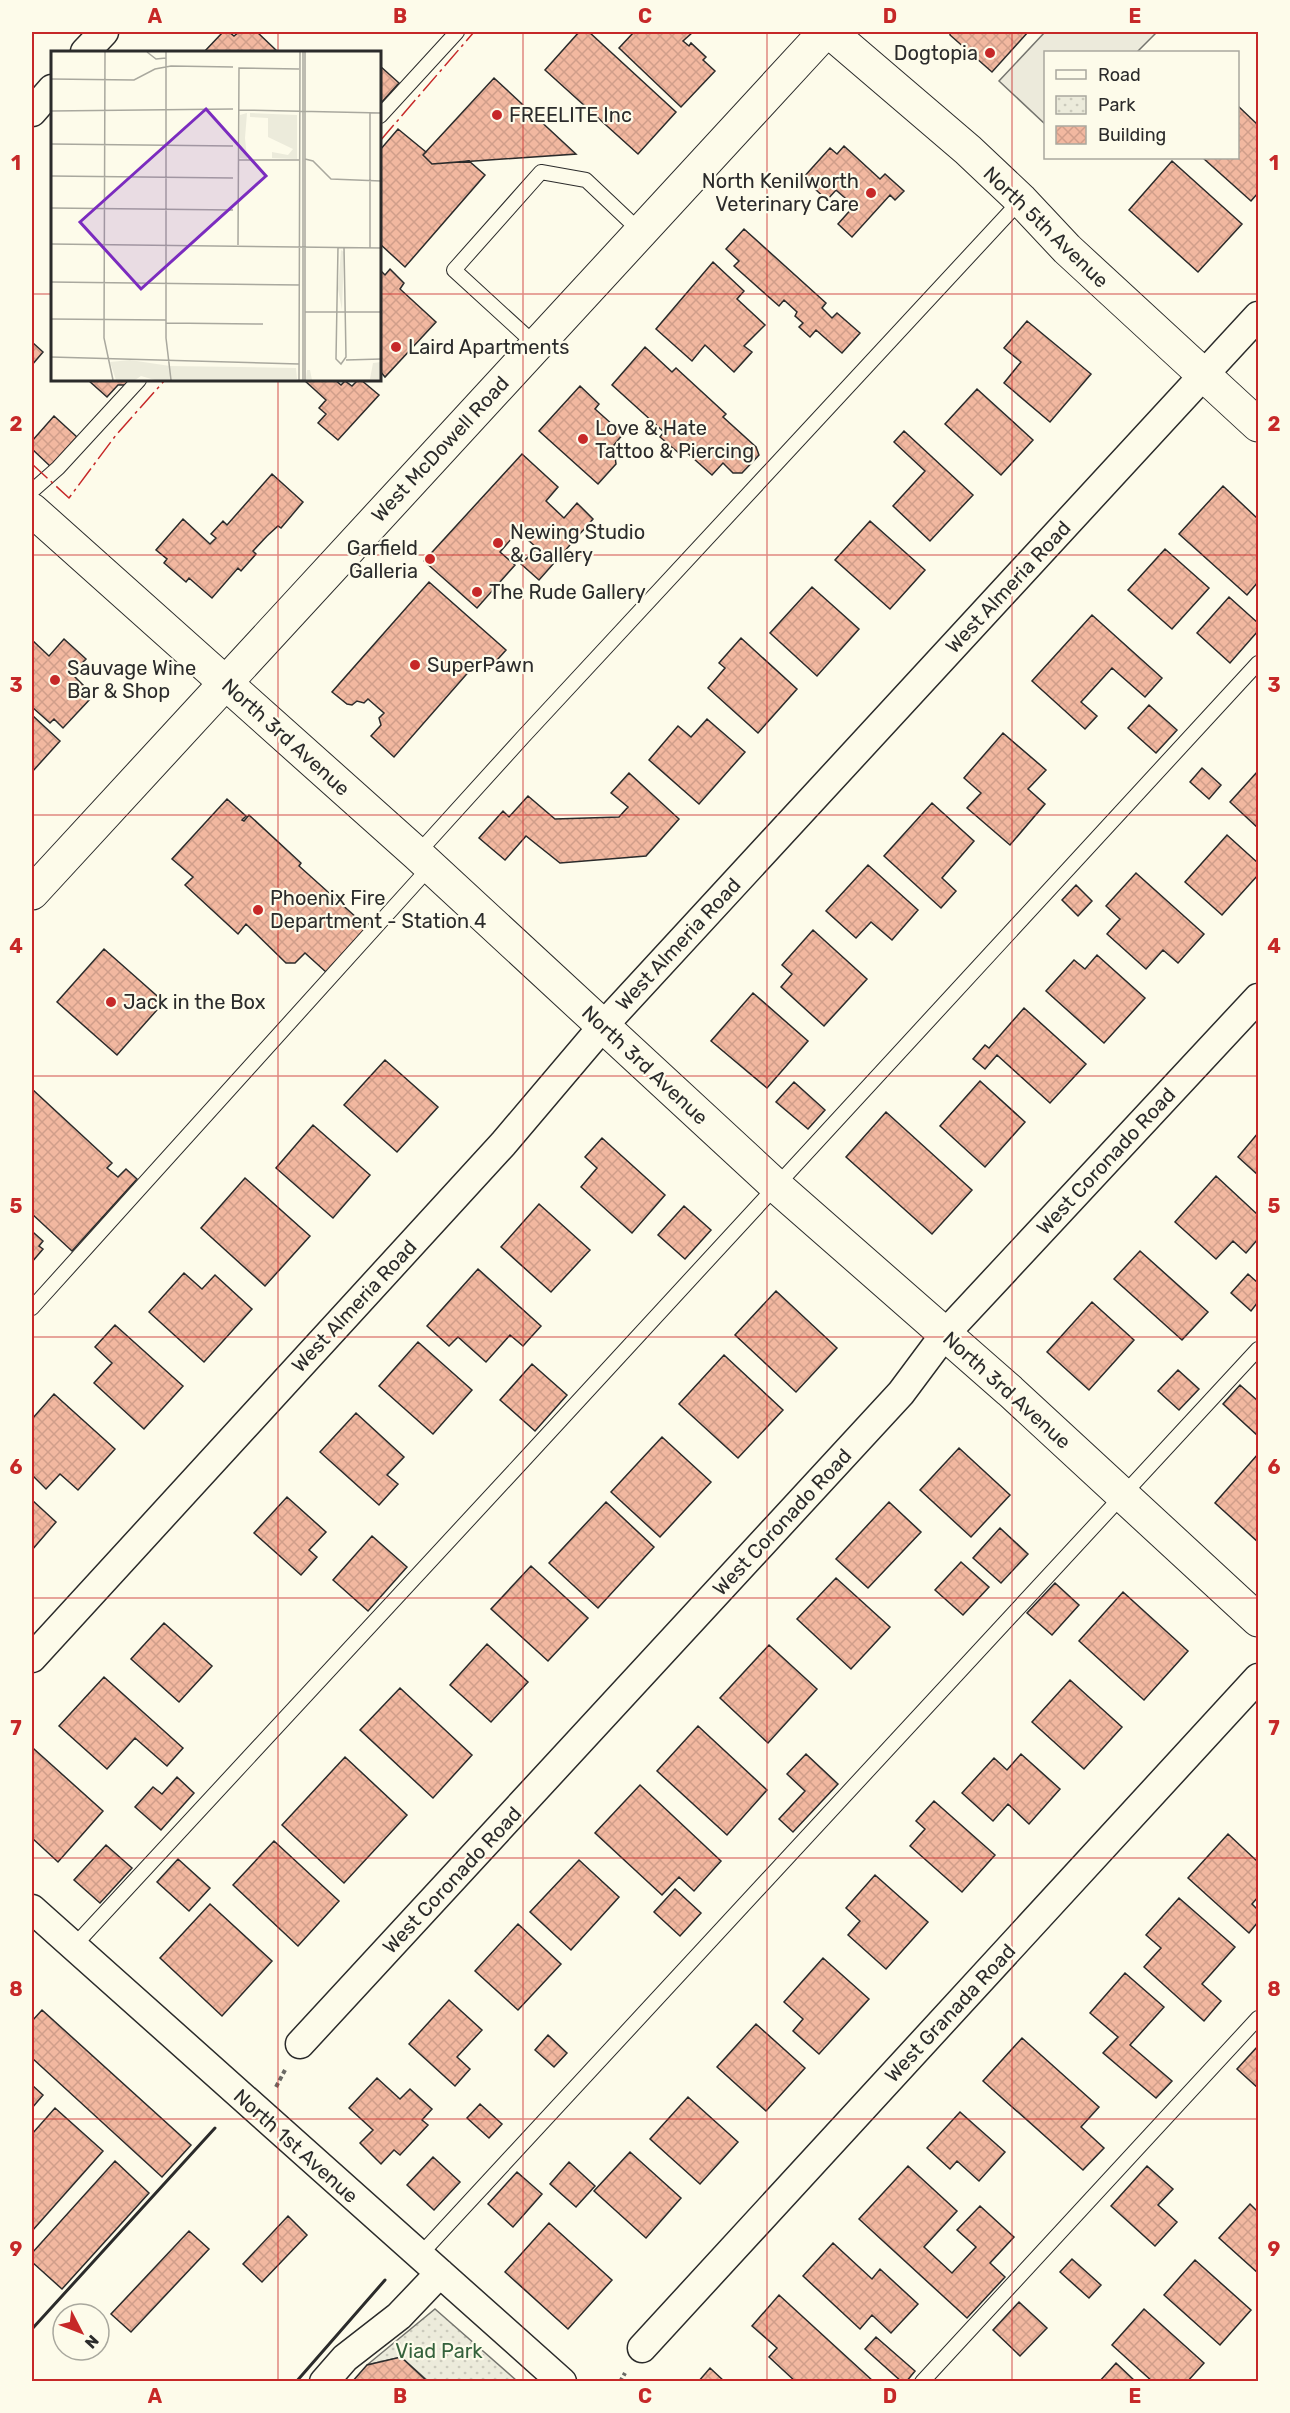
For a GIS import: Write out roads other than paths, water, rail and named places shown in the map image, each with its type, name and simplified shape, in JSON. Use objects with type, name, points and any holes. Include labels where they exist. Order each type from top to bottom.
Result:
[{"type":"street","points":[[86,51],[104,32]]},
{"type":"street","name":"West McDowell Road","points":[[32,893],[825,32]]},
{"type":"street","name":"North 5th Avenue","points":[[830,32],[968,150],[1021,200],[1067,249],[1258,425]]},
{"type":"street","points":[[32,112],[51,90]]},
{"type":"street","name":"West Almeria Road","points":[[32,1658],[503,1144],[603,1026],[1258,316]]},
{"type":"street","name":"North 3rd Avenue","points":[[32,510],[423,860],[775,1185],[1125,1496],[1258,1620]]},
{"type":"street","name":"West Coronado Road","points":[[300,2044],[901,1393],[945,1334],[1258,998]]},
{"type":"street","name":"West Granada Road","points":[[642,2348],[1258,1678]]},
{"type":"street","name":"North 1st Avenue","points":[[32,1909],[562,2382]]},
{"type":"street","points":[[324,2382],[345,2358],[399,2316],[429,2265]]},
{"type":"lane","points":[[381,115],[457,32]]},
{"type":"lane","points":[[536,345],[454,270],[541,172],[586,180],[640,232]]},
{"type":"lane","points":[[32,1308],[423,860],[523,737],[1021,200]]},
{"type":"lane","points":[[32,491],[58,468],[138,381]]},
{"type":"lane","points":[[73,1947],[422,1572],[775,1185],[1258,663]]},
{"type":"lane","points":[[429,2265],[1258,1349]]},
{"type":"lane","points":[[922,2382],[1258,2018]]},
{"type":"place","name":"Dogtopia","points":[[990,53]]},
{"type":"place","name":"FREELITE Inc","points":[[497,115]]},
{"type":"place","name":"North Kenilworth Veterinary Care","points":[[871,193]]},
{"type":"place","name":"Laird Apartments","points":[[396,347]]},
{"type":"place","name":"Love & Hate Tattoo & Piercing","points":[[583,439]]},
{"type":"place","name":"Newing Studio & Gallery","points":[[498,543]]},
{"type":"place","name":"Garfield Galleria","points":[[430,559]]},
{"type":"place","name":"The Rude Gallery","points":[[477,592]]},
{"type":"place","name":"SuperPawn","points":[[415,665]]},
{"type":"place","name":"Sauvage Wine Bar & Shop","points":[[55,680]]},
{"type":"place","name":"Phoenix Fire Department - Station 4","points":[[258,910]]},
{"type":"place","name":"Jack in the Box","points":[[111,1002]]},
{"type":"park label","name":"Viad Park","points":[[439,2351]]}]
